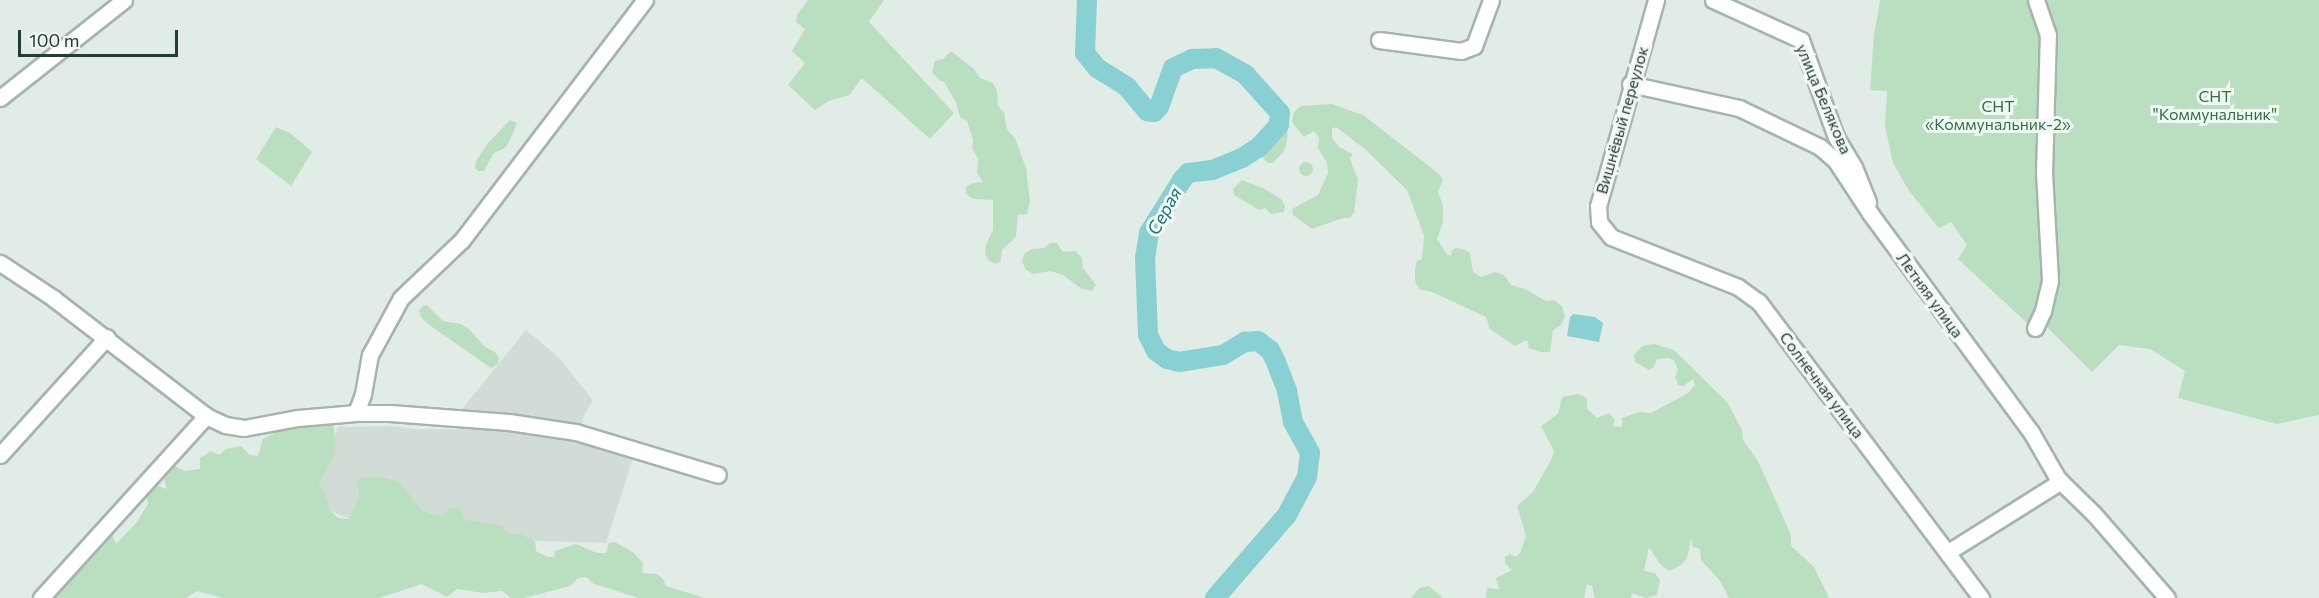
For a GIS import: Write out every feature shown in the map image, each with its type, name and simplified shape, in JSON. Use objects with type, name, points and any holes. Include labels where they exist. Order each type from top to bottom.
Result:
[{"type":"street","points":[[0,98],[124,0]]},
{"type":"street","points":[[356,413],[363,394],[370,355],[401,298],[462,240],[645,0]]},
{"type":"street","points":[[1379,40],[1461,51],[1474,46],[1491,0]]},
{"type":"street","name":"Вишнёвый переулок","points":[[1611,237],[1599,222],[1598,206],[1630,84],[1638,68],[1656,0]]},
{"type":"street","name":"улица Белякова","points":[[1713,0],[1801,40],[1836,137],[1866,192],[1869,213]]},
{"type":"street","points":[[2035,328],[2043,310],[2050,280],[2044,174],[2048,35],[2036,0]]},
{"type":"street","name":"Летняя улица","points":[[1630,84],[1739,108],[1820,147],[1834,160],[1869,213],[2031,432],[2061,481],[2102,523],[2167,598]]},
{"type":"street","name":"Солнечная улица","points":[[1611,237],[1738,287],[1759,302],[1981,598]]},
{"type":"street","points":[[0,263],[107,337],[206,416],[225,425],[244,428],[298,418],[356,413],[390,413],[509,422],[576,432],[718,475]]},
{"type":"street","points":[[0,454],[107,337]]},
{"type":"street","points":[[41,598],[206,416]]},
{"type":"street","points":[[1948,552],[2061,481]]},
{"type":"shaded area","points":[[526,330],[558,357],[593,400],[584,415],[581,428],[484,411],[479,416],[458,414]]},
{"type":"shaded area","points":[[391,426],[416,429],[537,430],[634,455],[606,543],[513,540],[351,519],[306,502],[338,427]]},
{"type":"green space","points":[[808,0],[884,0],[869,22],[954,113],[930,139],[862,78],[849,95],[829,101],[815,110],[788,85],[805,63],[792,51],[805,29],[796,22],[797,15]]},
{"type":"green space","points":[[1880,0],[2319,0],[2319,415],[2277,424],[2178,398],[2185,371],[2150,349],[2119,345],[2092,372],[2041,321],[2027,323],[1958,259],[1967,245],[1951,222],[1939,228],[1909,191],[1893,163],[1885,126],[1887,91],[1870,90],[1874,35]]},
{"type":"green space","points":[[951,51],[974,69],[980,78],[993,83],[997,91],[998,105],[1004,113],[1007,130],[1015,138],[1026,168],[1030,201],[1027,214],[1018,215],[1016,237],[1002,250],[1001,261],[996,264],[989,261],[985,254],[986,244],[993,230],[993,200],[973,199],[966,194],[966,187],[973,183],[983,182],[977,173],[978,159],[972,148],[973,140],[967,121],[960,117],[956,102],[944,82],[932,72],[935,61],[943,59]]},
{"type":"green space","points":[[1332,104],[1363,115],[1439,174],[1443,180],[1438,192],[1443,205],[1443,222],[1437,239],[1447,254],[1451,256],[1452,250],[1463,249],[1470,253],[1473,272],[1481,277],[1495,272],[1504,275],[1511,285],[1525,289],[1546,301],[1554,300],[1562,306],[1565,316],[1561,325],[1553,330],[1550,352],[1529,348],[1527,340],[1515,346],[1490,329],[1486,317],[1430,291],[1420,290],[1415,282],[1415,268],[1417,261],[1422,259],[1424,236],[1407,190],[1366,150],[1336,127],[1332,129],[1332,138],[1339,147],[1353,154],[1350,159],[1358,180],[1354,213],[1350,218],[1343,218],[1312,229],[1293,215],[1292,209],[1318,195],[1328,173],[1327,163],[1318,148],[1319,138],[1314,131],[1304,137],[1292,122],[1294,112],[1301,106]]},
{"type":"green space","points":[[1278,119],[1288,123],[1287,141],[1284,151],[1273,163],[1268,163],[1260,155],[1265,148],[1263,136],[1266,129]]},
{"type":"green space","points":[[510,120],[517,123],[509,142],[505,148],[494,153],[484,171],[478,171],[475,168],[476,161],[489,142]]},
{"type":"green space","points":[[276,127],[290,133],[312,152],[291,186],[256,159]]},
{"type":"green space","points":[[1303,162],[1309,162],[1313,169],[1309,176],[1303,176],[1299,172],[1299,166]]},
{"type":"green space","points":[[1242,180],[1265,189],[1281,199],[1285,205],[1284,212],[1271,214],[1265,208],[1259,210],[1234,195],[1233,189]]},
{"type":"green space","points":[[1050,243],[1057,243],[1063,252],[1076,251],[1082,258],[1083,268],[1096,285],[1092,291],[1082,289],[1063,275],[1051,271],[1033,274],[1026,270],[1022,262],[1024,254],[1032,249],[1045,248]]},
{"type":"green space","points":[[427,305],[443,321],[461,324],[470,330],[484,346],[496,353],[499,358],[498,364],[491,368],[428,324],[419,311]]},
{"type":"green space","points":[[1654,344],[1674,350],[1727,402],[1742,430],[1743,440],[1758,461],[1791,535],[1791,546],[1814,567],[1829,598],[1729,598],[1720,581],[1701,560],[1700,549],[1693,547],[1691,539],[1687,558],[1681,565],[1669,571],[1660,564],[1649,547],[1644,571],[1655,573],[1660,580],[1657,595],[1646,598],[1632,593],[1631,598],[1595,598],[1592,586],[1587,584],[1584,598],[1486,598],[1487,588],[1499,589],[1496,578],[1512,570],[1505,563],[1505,557],[1510,554],[1516,557],[1520,553],[1526,536],[1517,506],[1533,492],[1551,460],[1554,451],[1541,426],[1558,414],[1562,397],[1578,394],[1587,398],[1587,409],[1597,418],[1609,413],[1615,420],[1613,426],[1622,427],[1622,418],[1639,412],[1651,413],[1688,393],[1695,385],[1693,379],[1683,386],[1678,385],[1675,377],[1678,370],[1674,360],[1657,359],[1654,367],[1649,370],[1635,362],[1634,355],[1642,346]]},
{"type":"green space","points":[[333,421],[336,452],[318,485],[325,492],[330,510],[338,518],[349,519],[360,494],[357,484],[362,477],[386,478],[400,483],[420,508],[430,514],[443,516],[450,508],[459,508],[464,520],[501,525],[510,534],[520,534],[535,541],[536,551],[547,557],[554,557],[555,551],[576,544],[597,553],[606,553],[609,543],[615,542],[634,553],[643,563],[642,573],[657,574],[666,586],[705,598],[639,598],[594,584],[586,577],[578,578],[570,586],[524,598],[511,598],[502,591],[483,593],[457,589],[447,597],[422,584],[379,598],[223,598],[197,591],[186,598],[47,598],[60,594],[74,567],[84,566],[104,535],[112,534],[116,544],[137,522],[148,504],[147,497],[150,489],[155,485],[167,489],[164,479],[175,466],[185,471],[200,469],[200,458],[211,451],[219,455],[226,449],[241,446],[250,455],[258,456],[263,439],[280,430],[299,424]]},
{"type":"green space","points":[[1429,586],[1443,598],[1411,598],[1419,588]]},
{"type":"water","points":[[1084,0],[1092,0],[1091,32],[1081,31]]},
{"type":"water","points":[[1573,314],[1595,317],[1603,323],[1599,342],[1567,336],[1570,317]]},
{"type":"waterway","name":"Серая","points":[[1087,0],[1085,53],[1097,68],[1127,87],[1147,111],[1154,112],[1159,107],[1173,68],[1192,59],[1216,58],[1245,74],[1280,113],[1279,125],[1259,147],[1242,158],[1212,170],[1188,173],[1149,233],[1145,257],[1148,335],[1156,351],[1167,359],[1179,362],[1223,355],[1245,342],[1258,341],[1270,350],[1276,362],[1287,391],[1293,422],[1310,453],[1307,477],[1287,515],[1215,598]]},
{"type":"park label","name":"СНТ \"Коммунальник\"","points":[[2215,105]]},
{"type":"park label","name":"СНТ «Коммунальник-2»","points":[[1998,115]]}]
